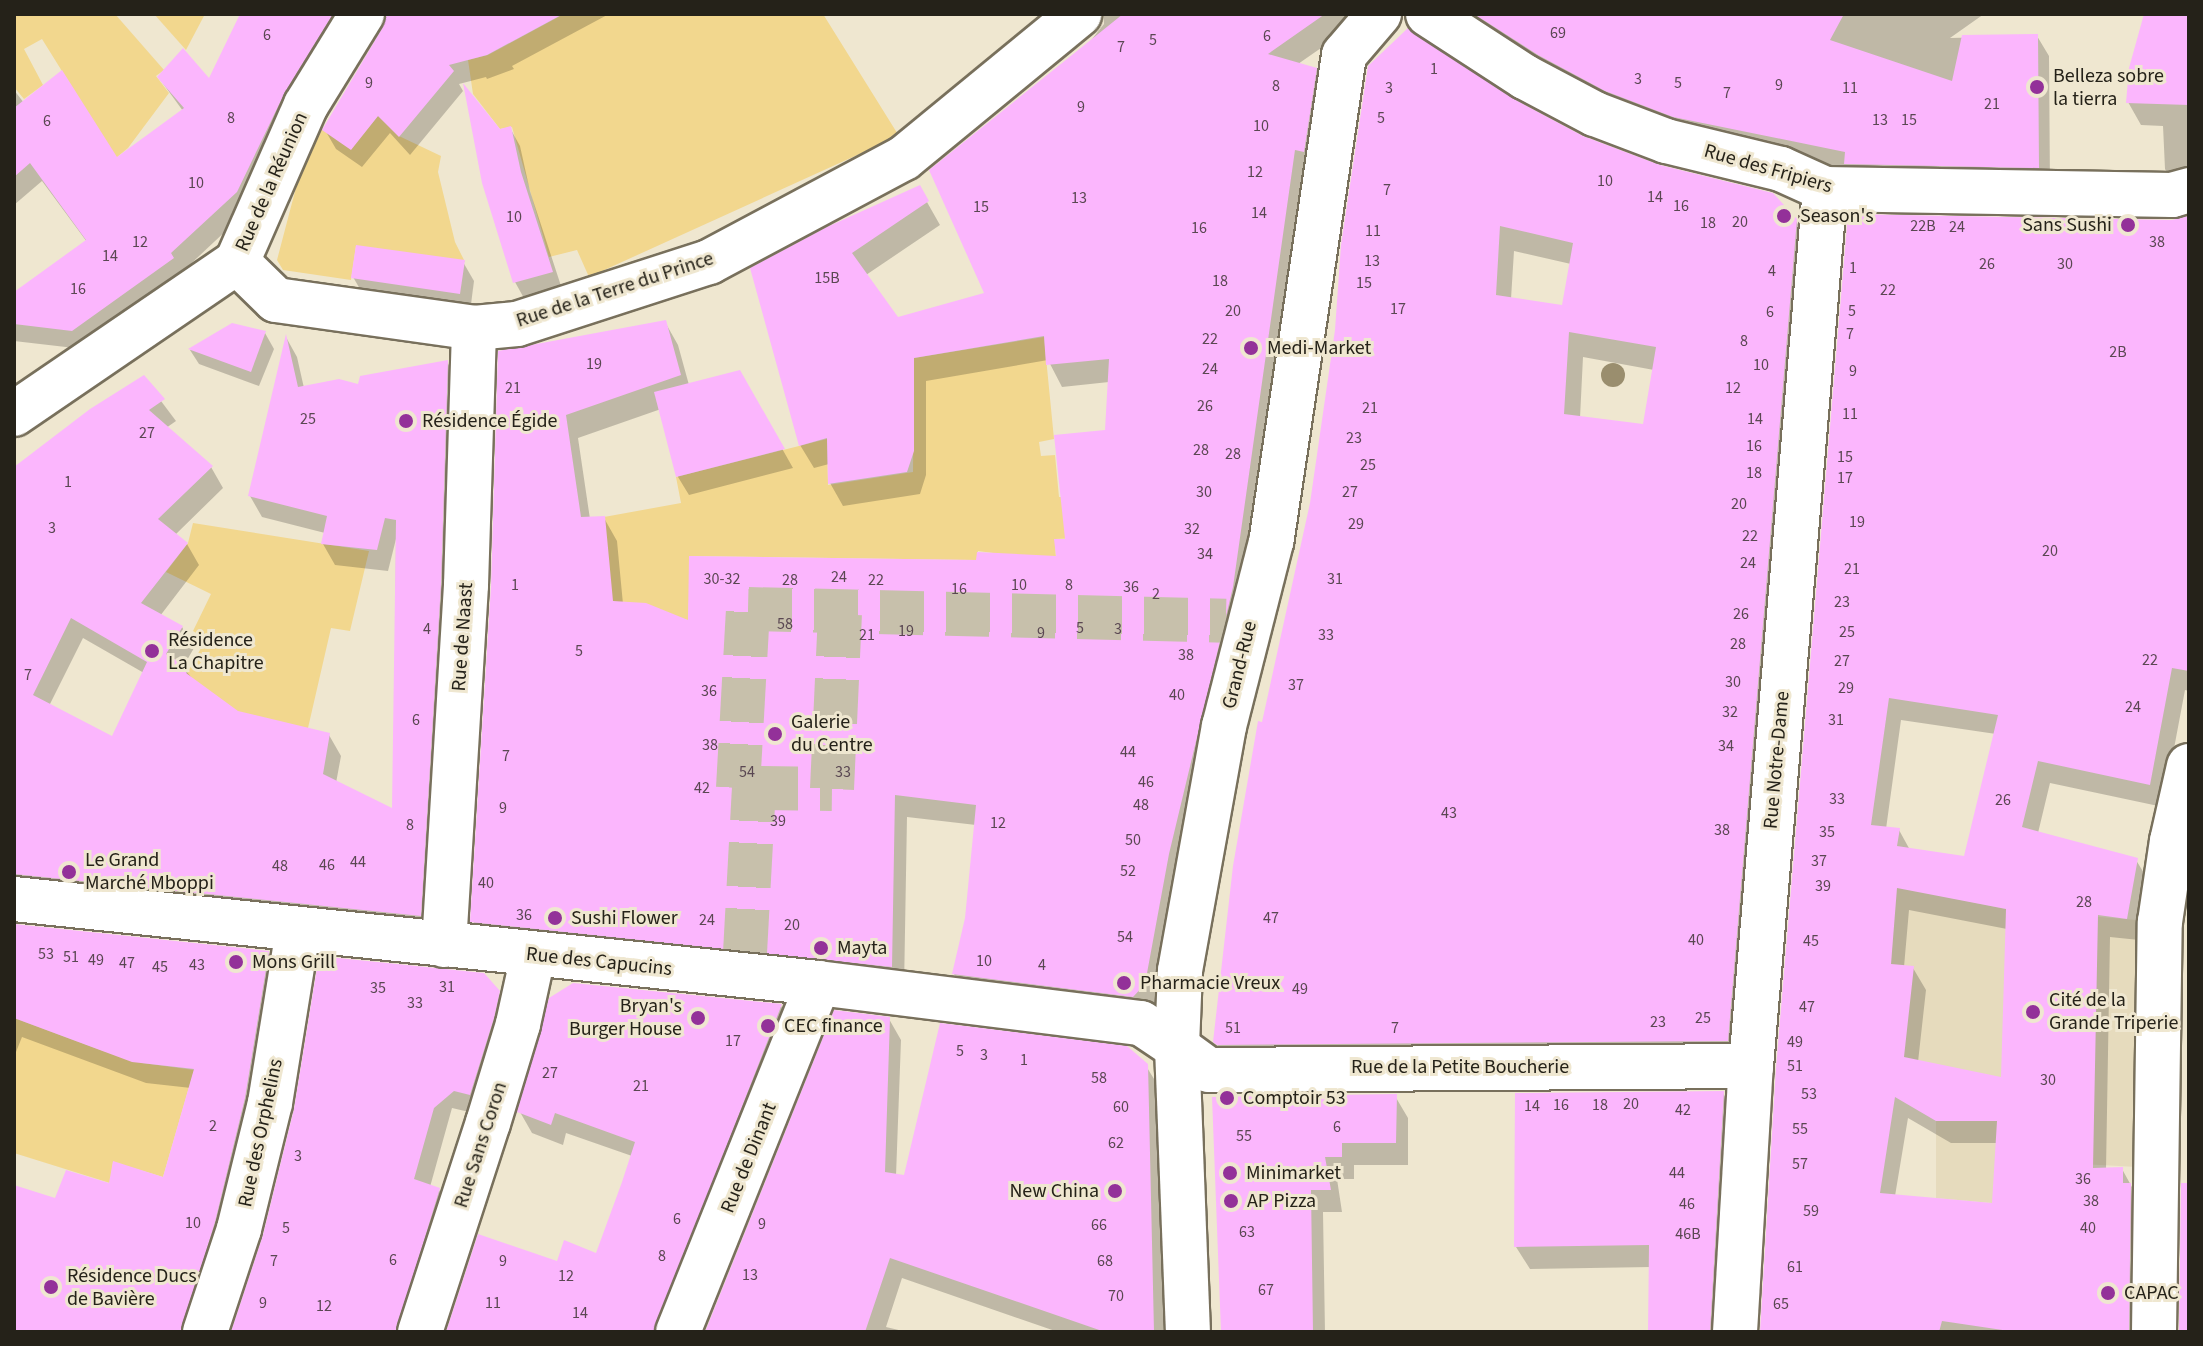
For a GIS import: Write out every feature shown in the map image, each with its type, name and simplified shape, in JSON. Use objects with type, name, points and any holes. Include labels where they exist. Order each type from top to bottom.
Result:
[{"type":"street","name":"Rue de la Réunion","points":[[19,401],[237,262],[306,105],[362,14]]},
{"type":"street","name":"Rue de la Terre du Prince","points":[[237,262],[276,300],[474,328],[517,324],[709,262],[904,158],[1079,14]]},
{"type":"street","name":"Grand-Rue","points":[[1188,1332],[1177,1047],[1180,971],[1224,726],[1238,622],[1271,542],[1344,55],[1379,14]]},
{"type":"street","name":"Rue des Fripiers","points":[[1428,14],[1525,77],[1595,114],[1666,141],[1781,169],[1825,189],[2172,195],[2189,190]]},
{"type":"street","name":"Rue Notre-Dame","points":[[1735,1332],[1751,1066],[1825,189]]},
{"type":"street","name":"Rue de Naast","points":[[444,945],[466,585],[474,328]]},
{"type":"street","points":[[2154,1332],[2160,922],[2172,841],[2189,766]]},
{"type":"street","name":"Rue des Capucins","points":[[14,899],[533,956],[744,965],[818,983],[921,998],[1129,1019],[1177,1047]]},
{"type":"street","name":"Rue des Orphelins","points":[[205,1332],[239,1229],[270,1103],[298,930]]},
{"type":"street","name":"Rue Sans Coron","points":[[420,1332],[518,1024],[533,956]]},
{"type":"street","name":"Rue de Dinant","points":[[678,1332],[818,983]]},
{"type":"street","name":"Rue de la Petite Boucherie","points":[[1177,1047],[1209,1070],[1751,1066]]},
{"type":"shaded area","points":[[14,14],[115,14],[164,70],[156,76],[169,93],[128,148],[116,158],[42,39],[24,49],[43,85],[24,99],[14,87]]},
{"type":"shaded area","points":[[154,14],[205,14],[186,50]]},
{"type":"shaded area","points":[[564,14],[823,14],[899,136],[589,277],[577,250],[549,257],[512,127],[500,129],[473,94],[468,60],[488,55]]},
{"type":"shaded area","points":[[378,116],[399,136],[441,156],[438,172],[455,242],[465,262],[356,246],[351,280],[283,270],[277,260],[313,123],[351,149]]},
{"type":"shaded area","points":[[1044,337],[1054,439],[1039,442],[1041,456],[1055,455],[1059,497],[1076,497],[1102,537],[1055,539],[1056,561],[978,551],[977,560],[691,556],[688,620],[553,598],[604,517],[681,503],[676,477],[827,439],[828,485],[913,472],[914,358]]},
{"type":"shaded area","points":[[193,523],[369,551],[350,631],[331,628],[308,728],[251,777],[179,688],[206,639],[193,631],[211,594],[166,572],[188,543]]},
{"type":"shaded area","name":"Cité de la Grande Triperie","points":[[1891,886],[2006,909],[2160,922],[2155,1168],[2082,1164],[1992,1203],[1936,1198],[1936,1121],[1903,1057],[1891,965],[1894,916]]},
{"type":"shaded area","points":[[123,1013],[149,1015],[142,1063],[194,1070],[163,1177],[113,1162],[110,1183],[14,1153],[14,1018],[106,1052]]},
{"type":"building","points":[[240,14],[333,14],[285,92],[237,192],[171,253],[174,258],[72,331],[14,324],[14,292],[86,240],[30,163],[14,177],[14,108],[62,70],[117,157],[184,108],[157,77],[183,48],[209,78]]},
{"type":"building","points":[[387,14],[563,14],[487,55],[449,65],[454,71],[399,137],[378,116],[351,150],[322,130],[383,27]]},
{"type":"building","points":[[1123,14],[1325,14],[1268,54],[1317,68],[1304,152],[1295,150],[1233,587],[1169,854],[1145,984],[1133,997],[952,974],[965,918],[976,805],[895,795],[892,967],[470,922],[491,587],[498,351],[666,320],[681,375],[566,415],[581,517],[605,516],[613,601],[646,603],[688,620],[689,556],[976,560],[977,552],[1056,556],[1054,539],[1065,539],[1054,435],[1105,430],[1109,359],[1046,365],[1044,336],[914,358],[914,451],[907,472],[828,484],[827,438],[799,446],[750,268],[827,227],[920,185],[929,201],[852,253],[898,317],[984,293],[929,170]]},
{"type":"building","points":[[1474,14],[1844,14],[1830,40],[1952,81],[1962,35],[2038,34],[2039,168],[1844,164],[1845,152],[1673,117],[1605,91],[1538,55]]},
{"type":"building","points":[[2144,14],[2189,14],[2189,105],[2126,103],[2129,68]]},
{"type":"building","points":[[1408,28],[1512,98],[1583,136],[1660,165],[1773,193],[1797,219],[1728,1041],[1217,1045],[1213,1042],[1233,866],[1258,721],[1262,722],[1310,503],[1335,330],[1341,245],[1368,66]],"holes":[[[1500,226],[1573,243],[1562,305],[1496,295]],[[1569,332],[1656,347],[1643,424],[1564,414]]]},
{"type":"building","points":[[463,83],[500,129],[511,126],[521,172],[553,272],[513,283],[482,183]]},
{"type":"building","points":[[1848,214],[2172,220],[2189,216],[2189,671],[2172,668],[2150,785],[2038,761],[2022,827],[2138,858],[2127,919],[2098,915],[2093,1168],[2123,1167],[2123,1183],[2131,1183],[2129,1332],[2016,1332],[1942,1321],[1939,1332],[1760,1332],[1776,1068]],"holes":[[[1889,698],[1998,715],[1964,856],[1897,846],[1900,828],[1871,825]],[[1897,888],[2006,909],[2001,1077],[1904,1057],[1914,966],[1891,964]],[[1895,1097],[1936,1121],[1997,1121],[1992,1203],[1880,1193]]]},
{"type":"building","points":[[356,245],[465,260],[460,294],[351,278]]},
{"type":"building","points":[[232,323],[266,331],[251,372],[188,349]]},
{"type":"building","points":[[286,334],[298,387],[339,379],[358,384],[360,376],[448,360],[441,584],[421,916],[14,874],[14,467],[90,409],[144,375],[165,399],[149,410],[213,466],[158,519],[188,543],[141,603],[183,626],[166,654],[189,668],[186,673],[238,711],[330,733],[323,774],[392,808],[396,520],[385,518],[377,550],[321,544],[327,516],[248,496]],"holes":[[[71,618],[147,662],[112,736],[33,695]]]},
{"type":"building","points":[[740,370],[785,449],[676,477],[654,392]]},
{"type":"building","points":[[14,924],[269,951],[245,1098],[215,1222],[181,1332],[14,1332],[14,1185],[55,1198],[66,1170],[109,1183],[113,1161],[163,1177],[194,1069],[132,1062],[14,1018]]},
{"type":"building","points":[[319,956],[484,973],[500,991],[494,1018],[470,1095],[454,1091],[434,1108],[414,1179],[440,1188],[396,1332],[231,1332],[263,1235],[294,1109]]},
{"type":"building","points":[[573,983],[782,1004],[654,1332],[446,1332],[478,1234],[557,1261],[564,1240],[596,1253],[622,1182],[635,1142],[555,1113],[551,1125],[517,1112],[549,998]]},
{"type":"building","points":[[834,1010],[890,1017],[885,1172],[904,1175],[940,1023],[1127,1046],[1148,1064],[1154,1332],[1105,1332],[890,1258],[865,1332],[705,1332]]},
{"type":"building","points":[[1724,1091],[1710,1332],[1648,1332],[1649,1245],[1514,1247],[1515,1093]]},
{"type":"building","points":[[1397,1094],[1396,1143],[1342,1143],[1342,1157],[1325,1157],[1331,1190],[1311,1190],[1313,1332],[1221,1332],[1212,1097]]},
{"type":"building","points":[[2181,1183],[2189,1183],[2189,1332],[2179,1332]]},
{"type":"tunnel","points":[[754,788],[738,788],[748,609],[1226,621]]},
{"type":"tunnel","points":[[745,953],[754,788],[832,789],[840,614]]},
{"type":"place","name":"Belleza sobre la tierra","points":[[2037,87]]},
{"type":"place","name":"Season's","points":[[1784,216]]},
{"type":"place","name":"Sans Sushi","points":[[2128,225]]},
{"type":"place","name":"Medi-Market","points":[[1251,348]]},
{"type":"place","name":"Résidence Égide","points":[[406,421]]},
{"type":"place","name":"Résidence La Chapitre","points":[[152,651]]},
{"type":"place","name":"Galerie du Centre","points":[[775,734]]},
{"type":"place","name":"Le Grand Marché Mboppi","points":[[69,872]]},
{"type":"place","name":"Sushi Flower","points":[[555,918]]},
{"type":"place","name":"Mayta","points":[[821,948]]},
{"type":"place","name":"Mons Grill","points":[[236,962]]},
{"type":"place","name":"Pharmacie Vreux","points":[[1124,983]]},
{"type":"place","name":"Cité de la Grande Triperie","points":[[2033,1012]]},
{"type":"place","name":"Bryan's Burger House","points":[[698,1018]]},
{"type":"place","name":"CEC finance","points":[[768,1026]]},
{"type":"place","name":"Comptoir 53","points":[[1227,1098]]},
{"type":"place","name":"Minimarket","points":[[1230,1173]]},
{"type":"place","name":"New China","points":[[1115,1191]]},
{"type":"place","name":"AP Pizza","points":[[1231,1201]]},
{"type":"place","name":"Résidence Ducs de Bavière","points":[[51,1287]]},
{"type":"place","name":"CAPAC","points":[[2108,1293]]}]
